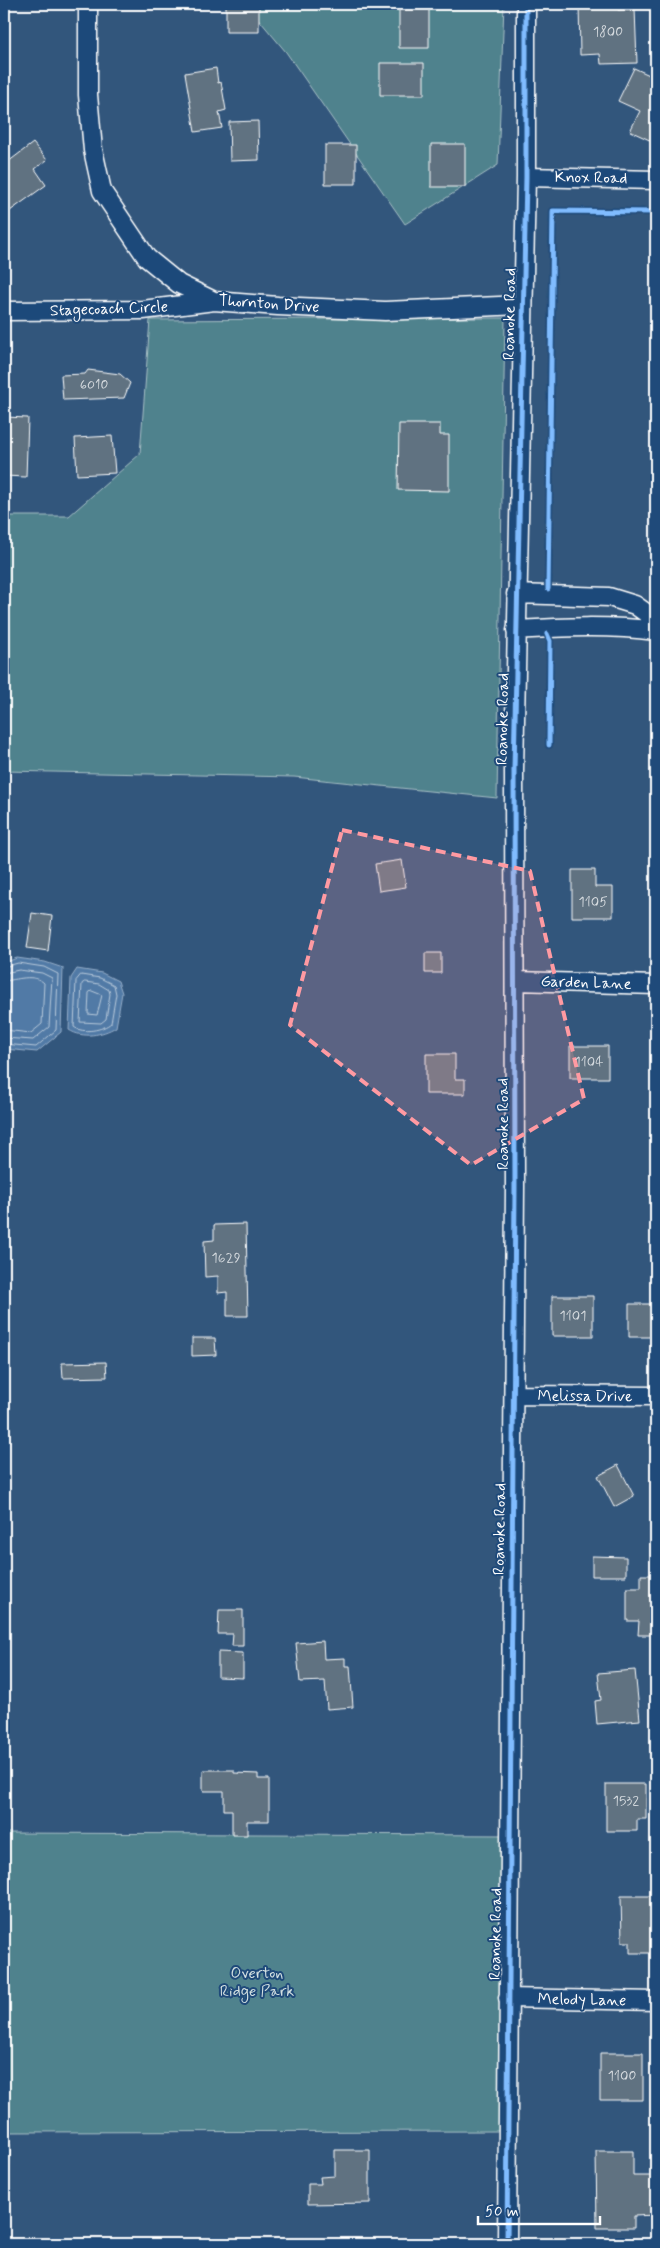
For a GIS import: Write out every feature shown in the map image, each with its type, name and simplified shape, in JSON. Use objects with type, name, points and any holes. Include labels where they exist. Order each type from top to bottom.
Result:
[{"type":"street","name":"Thornton Drive","points":[[88,4],[88,95],[92,150],[102,191],[147,258],[179,284],[214,301],[385,311],[522,305]]},
{"type":"street","name":"Roanoke Road","points":[[507,2244],[516,981],[514,770],[516,594],[526,177],[526,4]]},
{"type":"street","name":"Knox Road","points":[[526,177],[656,180]]},
{"type":"street","name":"Stagecoach Circle","points":[[4,311],[143,310],[214,301]]},
{"type":"street","points":[[516,594],[609,597],[635,605],[656,620]]},
{"type":"street","points":[[516,630],[567,627],[630,628],[656,631]]},
{"type":"street","name":"Garden Lane","points":[[516,981],[656,985]]},
{"type":"street","name":"Melissa Drive","points":[[514,1395],[656,1396]]},
{"type":"street","name":"Melody Lane","points":[[508,1998],[656,2001]]},
{"type":"highlighted area","points":[[342,830],[530,871],[584,1099],[471,1165],[290,1025]]},
{"type":"green space","points":[[246,4],[504,4],[498,165],[405,224],[286,52]]},
{"type":"green space","points":[[505,318],[497,798],[294,777],[4,771],[4,516],[69,516],[140,454],[150,320]]},
{"type":"green space","name":"Overton Ridge Park","points":[[4,1833],[510,1835],[509,2131],[4,2132]]},
{"type":"water","points":[[17,958],[45,962],[63,968],[61,1032],[37,1052],[4,1049],[4,963]]},
{"type":"water","points":[[77,969],[102,973],[118,981],[122,993],[116,1027],[92,1035],[74,1033],[69,1030],[71,978]]},
{"type":"building","points":[[181,4],[214,4],[214,5],[182,8]]},
{"type":"building","points":[[226,4],[259,4],[259,32],[226,32]]},
{"type":"building","points":[[399,4],[429,4],[429,48],[399,48]]},
{"type":"building","points":[[579,4],[618,4],[618,10],[635,9],[637,63],[601,64],[600,54],[580,55]]},
{"type":"building","points":[[380,63],[424,63],[424,95],[380,95]]},
{"type":"building","points":[[216,68],[218,83],[221,82],[226,110],[219,112],[222,128],[195,132],[185,73]]},
{"type":"building","points":[[634,68],[656,78],[656,143],[630,131],[640,111],[618,101]]},
{"type":"building","points":[[258,121],[259,160],[230,161],[229,122]]},
{"type":"building","points":[[33,143],[47,160],[35,169],[46,185],[10,211],[4,203],[4,165]]},
{"type":"building","points":[[431,144],[465,144],[465,187],[431,187]]},
{"type":"building","points":[[325,145],[356,145],[356,184],[325,184]]},
{"type":"building","points":[[4,368],[8,368],[6,410],[4,410]]},
{"type":"building","points":[[88,370],[120,374],[130,383],[124,398],[63,400],[61,375],[85,374]]},
{"type":"building","points":[[4,417],[28,418],[26,477],[4,476]]},
{"type":"building","points":[[399,424],[440,424],[440,435],[449,435],[449,491],[398,490]]},
{"type":"building","points":[[112,436],[115,473],[77,475],[75,438]]},
{"type":"building","points":[[402,860],[406,887],[379,891],[375,864]]},
{"type":"building","points":[[572,870],[595,870],[595,887],[613,887],[613,917],[572,917]]},
{"type":"building","points":[[32,913],[52,916],[48,951],[27,948]]},
{"type":"building","points":[[425,953],[441,953],[441,973],[425,973]]},
{"type":"building","points":[[570,1046],[608,1046],[608,1078],[570,1078]]},
{"type":"building","points":[[426,1054],[455,1054],[455,1079],[465,1079],[465,1094],[426,1094]]},
{"type":"building","points":[[246,1224],[248,1316],[227,1316],[227,1292],[218,1293],[218,1276],[205,1277],[204,1241],[214,1240],[214,1225]]},
{"type":"building","points":[[552,1296],[593,1296],[593,1336],[552,1336]]},
{"type":"building","points":[[629,1304],[656,1304],[656,1337],[629,1337]]},
{"type":"building","points":[[192,1338],[215,1338],[216,1355],[192,1356]]},
{"type":"building","points":[[106,1362],[107,1377],[63,1378],[62,1363]]},
{"type":"building","points":[[618,1465],[634,1496],[614,1507],[598,1476]]},
{"type":"building","points":[[592,1556],[626,1557],[626,1576],[592,1576]]},
{"type":"building","points":[[641,1575],[656,1575],[656,1635],[638,1635],[639,1621],[627,1621],[627,1588],[641,1588]]},
{"type":"building","points":[[219,1610],[243,1610],[243,1646],[232,1646],[233,1634],[218,1634]]},
{"type":"building","points":[[323,1641],[324,1659],[345,1658],[345,1666],[350,1666],[353,1707],[327,1709],[325,1681],[300,1682],[296,1643]]},
{"type":"building","points":[[218,1652],[243,1653],[243,1678],[218,1677]]},
{"type":"building","points":[[635,1670],[640,1720],[597,1724],[595,1701],[601,1700],[598,1673]]},
{"type":"building","points":[[203,1770],[234,1770],[234,1773],[258,1774],[258,1779],[269,1779],[269,1821],[247,1821],[247,1835],[232,1835],[232,1810],[224,1810],[224,1791],[203,1791]]},
{"type":"building","points":[[606,1784],[646,1784],[646,1819],[637,1819],[637,1831],[606,1831]]},
{"type":"building","points":[[621,1896],[656,1896],[656,1919],[652,1919],[653,1953],[630,1953],[630,1942],[622,1942]]},
{"type":"building","points":[[600,2053],[643,2053],[643,2100],[600,2100]]},
{"type":"building","points":[[4,2144],[10,2144],[9,2194],[4,2194]]},
{"type":"building","points":[[335,2150],[370,2150],[370,2203],[308,2204],[308,2184],[321,2184],[320,2177],[335,2176]]},
{"type":"building","points":[[596,2151],[633,2151],[633,2176],[656,2176],[656,2215],[634,2216],[634,2228],[597,2228]]},
{"type":"cycle path","points":[[507,2244],[515,1187],[514,770],[526,177],[526,4]]},
{"type":"cycle path","points":[[548,589],[553,211],[656,212]]},
{"type":"cycle path","points":[[547,634],[550,641],[549,745]]}]
